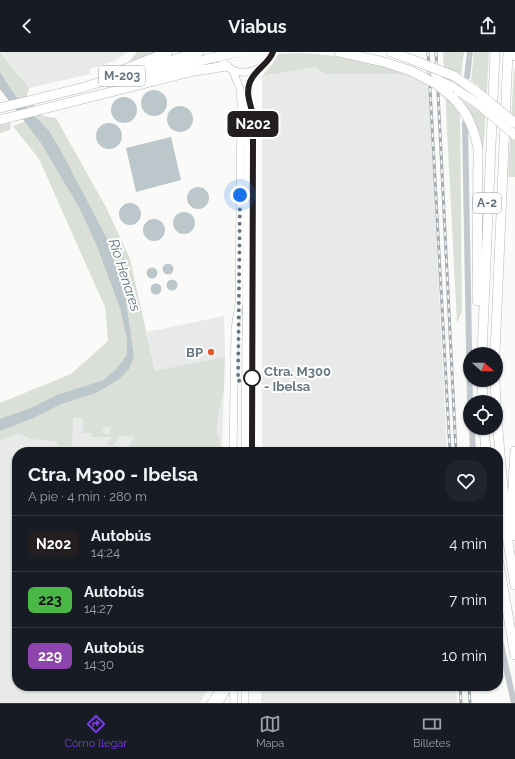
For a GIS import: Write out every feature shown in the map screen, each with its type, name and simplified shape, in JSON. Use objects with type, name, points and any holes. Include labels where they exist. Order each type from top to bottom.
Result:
[{"type":"highway","points":[[55,94],[168,52]]},
{"type":"highway","name":"M-203","points":[[0,108],[123,76],[199,52]]},
{"type":"highway","name":"M-203","points":[[1,119],[207,59],[237,52]]},
{"type":"highway","name":"A-2","points":[[339,52],[384,62],[412,66],[452,97],[463,108],[475,130],[478,149],[477,347]]},
{"type":"highway","points":[[361,52],[454,76],[480,94],[515,123]]},
{"type":"highway","points":[[391,52],[412,66],[452,87],[477,103],[515,135]]},
{"type":"highway","name":"A-2","points":[[482,347],[495,52]]},
{"type":"highway","name":"A-2","points":[[495,347],[508,52]]},
{"type":"highway","points":[[514,52],[515,56]]},
{"type":"highway","name":"M-203","points":[[52,105],[81,100],[194,71],[229,68]]},
{"type":"highway","points":[[485,435],[486,447]]},
{"type":"highway","points":[[498,435],[499,447]]},
{"type":"highway","points":[[515,451],[512,500],[515,552]]},
{"type":"highway","points":[[503,489],[507,536],[515,585]]},
{"type":"highway","points":[[503,587],[515,655]]},
{"type":"main road","points":[[219,52],[240,89],[241,102],[238,447]]},
{"type":"main road","points":[[245,447],[249,83],[258,70],[266,64],[273,52]]},
{"type":"main road","points":[[229,68],[243,73],[258,70]]},
{"type":"main road","points":[[233,447],[235,329],[239,303]]},
{"type":"main road","points":[[211,703],[219,691]]},
{"type":"main road","points":[[219,703],[226,691]]},
{"type":"main road","points":[[233,691],[234,703]]},
{"type":"main road","points":[[245,691],[245,703]]},
{"type":"street","points":[[467,77],[470,52]]},
{"type":"street","points":[[465,123],[470,395]]},
{"type":"street","points":[[472,435],[473,447]]},
{"type":"street","points":[[503,654],[514,703]]},
{"type":"shaded area","points":[[0,52],[29,88],[27,96],[43,116],[56,118],[107,209],[130,259],[155,371],[225,357],[224,387],[217,422],[217,437],[220,438],[219,447],[129,447],[135,437],[120,436],[113,446],[108,446],[108,442],[111,441],[111,437],[92,437],[92,433],[83,433],[83,418],[73,418],[72,446],[60,447],[55,441],[31,439],[19,433],[0,440],[0,403],[71,374],[108,341],[105,307],[39,159],[13,126],[37,117],[15,95],[0,72]],"holes":[[[104,427],[111,429],[108,435],[102,433]]]},
{"type":"shaded area","points":[[1,52],[128,52],[114,61],[89,69],[90,74],[29,88]]},
{"type":"shaded area","points":[[137,52],[161,52],[132,63],[128,63]]},
{"type":"shaded area","points":[[443,52],[464,52],[461,75],[450,71],[450,101],[460,110],[462,312],[457,323]]},
{"type":"shaded area","points":[[474,52],[489,52],[484,144],[482,147],[471,115],[461,100],[475,108],[479,86],[471,81]]},
{"type":"shaded area","points":[[298,53],[354,59],[409,74],[324,74],[316,67],[262,76],[274,62],[278,54]]},
{"type":"shaded area","points":[[514,66],[515,177],[508,177]]},
{"type":"shaded area","points":[[316,67],[324,74],[409,74],[426,83],[429,91],[447,447],[262,447],[262,76]]},
{"type":"shaded area","points":[[0,72],[15,95],[49,131],[106,237],[125,295],[134,357],[129,369],[118,380],[96,393],[61,404],[31,419],[0,431],[0,419],[31,408],[57,395],[104,380],[117,368],[127,355],[127,340],[120,308],[97,246],[80,209],[41,143],[0,89]]},
{"type":"shaded area","points":[[154,90],[163,94],[167,103],[163,112],[154,116],[145,112],[141,103],[145,94]]},
{"type":"shaded area","points":[[124,97],[133,101],[137,110],[133,119],[124,123],[115,119],[111,110],[115,101]]},
{"type":"shaded area","points":[[180,106],[189,110],[193,119],[189,128],[180,132],[171,128],[167,119],[171,110]]},
{"type":"shaded area","points":[[11,123],[10,130],[0,133],[0,125]]},
{"type":"shaded area","points":[[109,123],[118,127],[122,136],[118,145],[109,149],[100,145],[96,136],[100,127]]},
{"type":"shaded area","points":[[171,137],[181,180],[136,192],[126,148]]},
{"type":"shaded area","points":[[198,187],[206,190],[209,198],[206,206],[198,209],[190,206],[187,198],[190,190]]},
{"type":"shaded area","points":[[130,203],[138,206],[141,214],[138,222],[130,225],[122,222],[119,214],[122,206]]},
{"type":"shaded area","points":[[184,212],[192,215],[195,223],[192,231],[184,234],[176,231],[173,223],[176,215]]},
{"type":"shaded area","points":[[154,219],[162,222],[165,230],[162,238],[154,241],[146,238],[143,230],[146,222]]},
{"type":"shaded area","points":[[166,264],[170,264],[172,265],[172,273],[166,274],[163,271],[163,267]]},
{"type":"shaded area","points":[[150,268],[154,268],[156,269],[156,277],[150,278],[147,275],[147,271]]},
{"type":"shaded area","points":[[170,280],[174,280],[176,281],[176,289],[170,290],[167,287],[167,283]]},
{"type":"shaded area","points":[[154,284],[158,284],[160,285],[160,293],[154,294],[151,291],[151,287]]},
{"type":"shaded area","points":[[224,316],[225,357],[222,447],[12,447],[12,691],[207,691],[200,703],[0,703],[0,437],[155,371],[147,332]]},
{"type":"shaded area","points":[[261,691],[456,691],[457,703],[261,703]]},
{"type":"railway","points":[[428,52],[450,447]]},
{"type":"railway","points":[[436,52],[456,447]]},
{"type":"railway","points":[[460,691],[461,703]]},
{"type":"railway","points":[[469,691],[470,703]]},
{"type":"bus line","name":"N202","points":[[252,447],[251,316],[253,115],[248,102],[249,83],[258,70],[271,58],[273,52]]},
{"type":"place","name":"BP","points":[[211,352]]},
{"type":"place","name":"Ctra. M300 - Ibelsa","points":[[252,378]]},
{"type":"route","points":[[240,195],[238,381],[252,378]]},
{"type":"water label","name":"Río Henares","points":[[125,275]]}]
